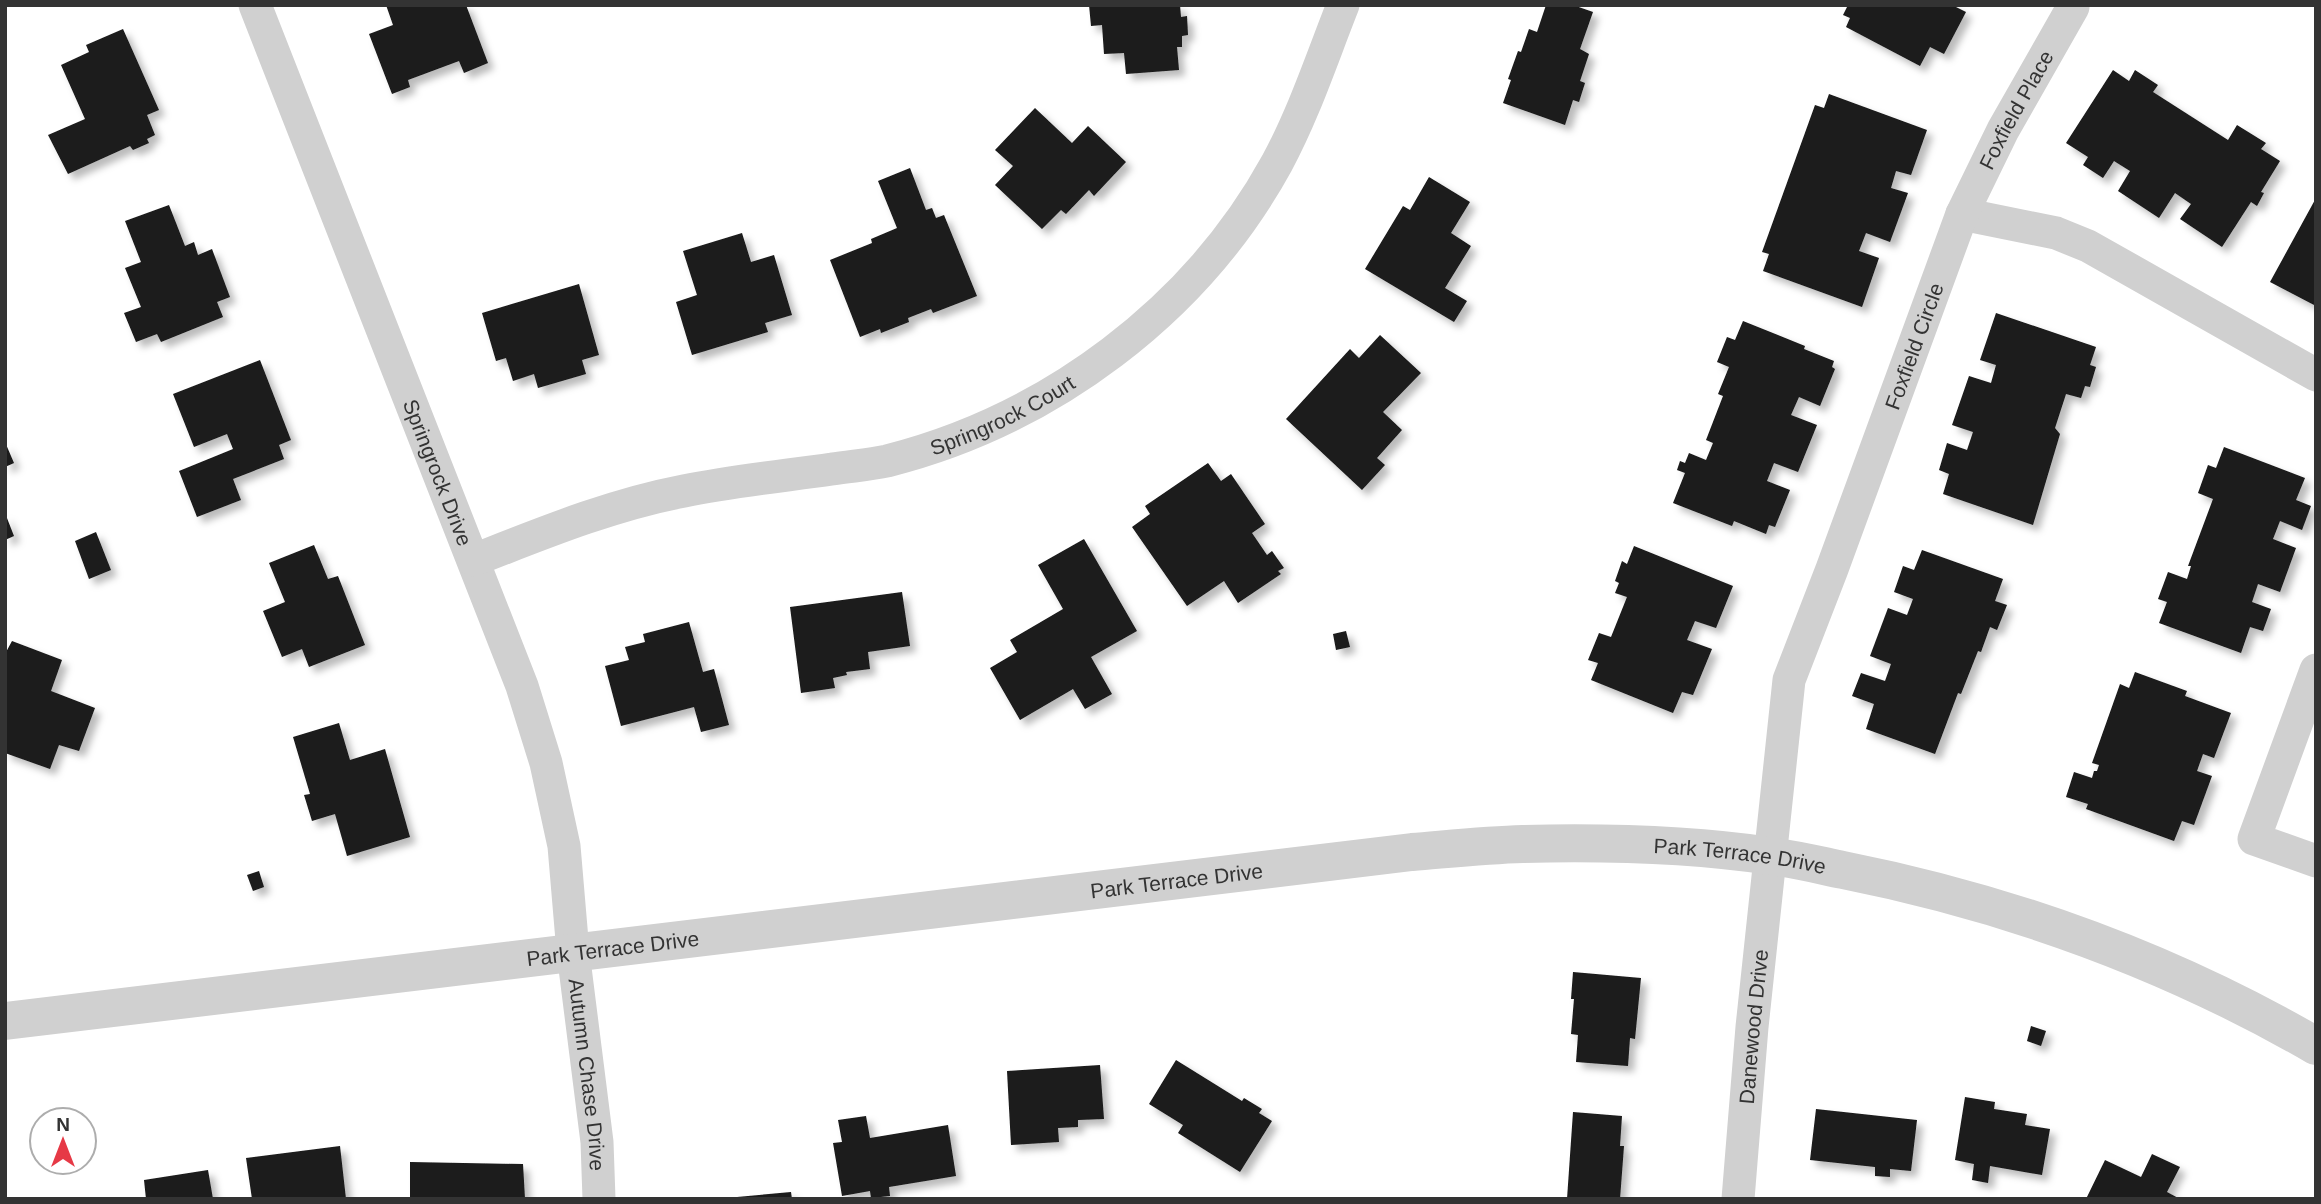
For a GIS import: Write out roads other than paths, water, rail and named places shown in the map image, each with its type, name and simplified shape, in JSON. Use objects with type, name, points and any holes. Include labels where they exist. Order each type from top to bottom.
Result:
[{"type":"street","name":"Springrock Drive","points":[[255,5],[522,686],[546,762],[564,846],[573,952]]},
{"type":"street","name":"Springrock Court","points":[[474,560],[590,515],[683,491],[884,461],[946,443],[1039,402],[1079,377],[1127,342],[1175,298],[1232,235],[1276,164],[1298,120],[1343,5]]},
{"type":"street","name":"Foxfield Place","points":[[1962,214],[2003,130],[2073,7]]},
{"type":"street","points":[[1962,214],[2056,233],[2088,246],[2316,376]]},
{"type":"street","name":"Foxfield Circle","points":[[1771,856],[1789,680],[1962,214]]},
{"type":"street","points":[[2316,670],[2254,839],[2316,861]]},
{"type":"street","name":"Park Terrace Drive","points":[[5,1021],[1412,852],[1522,844],[1627,845],[1771,856],[1898,881],[2007,910],[2125,952],[2216,993],[2316,1046]]},
{"type":"street","name":"Danewood Drive","points":[[1738,1199],[1752,1027],[1771,856]]},
{"type":"street","name":"Autumn Chase Drive","points":[[573,952],[597,1142],[599,1199]]}]
